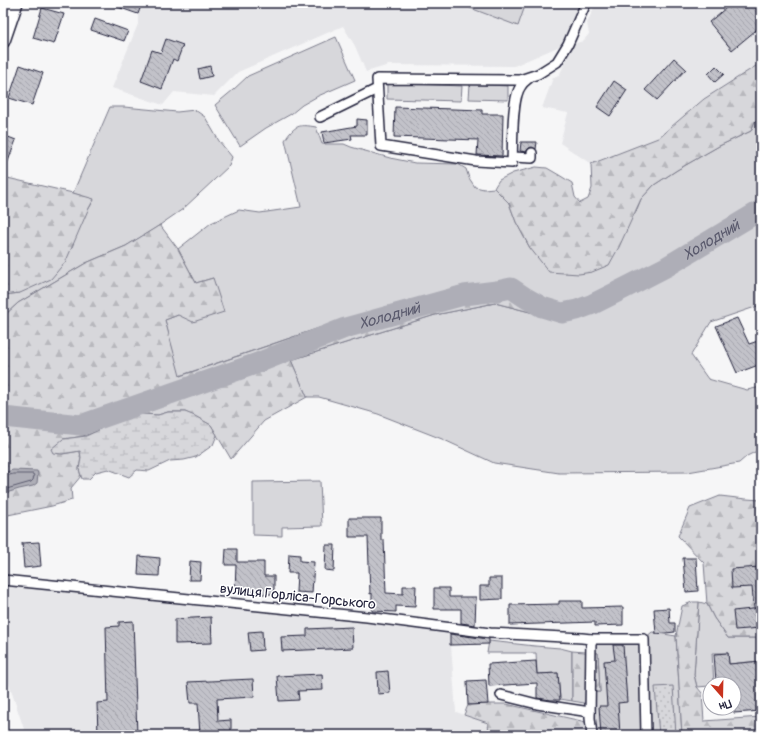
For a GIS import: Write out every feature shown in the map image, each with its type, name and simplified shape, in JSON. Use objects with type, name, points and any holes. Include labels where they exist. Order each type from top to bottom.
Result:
[{"type":"main road","points":[[3,41],[16,3]]},
{"type":"street","points":[[530,77],[520,86],[514,105],[512,163],[476,162],[381,146],[377,79],[520,80],[530,77],[538,74],[557,62],[568,44],[586,3]]},
{"type":"street","points":[[320,117],[377,89]]},
{"type":"street","points":[[513,157],[526,154]]},
{"type":"street","name":"вулиця Горліса-Горського","points":[[3,580],[367,617],[490,633],[590,639],[644,639],[646,735]]},
{"type":"street","points":[[590,639],[590,712],[592,735]]},
{"type":"street","points":[[500,695],[537,704],[590,712]]},
{"type":"shaded area","points":[[142,3],[580,3],[560,46],[514,66],[389,65],[366,72],[355,46],[343,26],[238,72],[214,96],[174,92],[163,105],[112,88],[138,24],[138,14]]},
{"type":"shaded area","points":[[596,3],[761,3],[761,58],[759,64],[704,99],[658,138],[591,164],[560,143],[568,113],[542,108],[553,78],[559,76],[573,44],[583,41],[589,34],[587,23]]},
{"type":"shaded area","points":[[3,582],[450,632],[456,712],[488,723],[489,735],[26,735],[3,666]]},
{"type":"green space","points":[[457,3],[526,3],[518,26]]},
{"type":"green space","points":[[336,37],[355,80],[318,96],[302,105],[291,114],[266,128],[240,146],[215,105],[248,76]]},
{"type":"green space","points":[[761,58],[761,118],[755,121],[751,131],[719,146],[654,185],[641,199],[609,265],[592,272],[579,274],[549,272],[530,248],[516,222],[509,203],[494,188],[499,180],[513,173],[536,167],[547,168],[572,183],[575,197],[580,203],[588,199],[592,188],[591,164],[658,138],[704,99],[759,64]]},
{"type":"green space","points":[[387,83],[462,86],[461,101],[387,99]]},
{"type":"green space","points":[[470,84],[508,86],[508,100],[469,99]]},
{"type":"green space","points":[[110,107],[177,112],[195,110],[205,117],[219,141],[232,157],[229,166],[183,209],[154,229],[126,246],[86,263],[18,303],[3,317],[3,295],[20,293],[88,210],[94,200],[73,193]]},
{"type":"green space","points":[[761,118],[761,305],[711,322],[691,355],[708,379],[747,390],[761,387],[761,449],[747,456],[739,463],[688,472],[559,473],[494,463],[442,439],[378,414],[319,397],[307,397],[291,360],[435,315],[495,303],[530,312],[574,320],[619,292],[577,310],[562,313],[497,291],[464,295],[345,328],[331,334],[328,325],[179,376],[165,320],[178,315],[213,278],[196,283],[178,249],[211,223],[239,210],[260,213],[301,207],[285,140],[292,131],[298,127],[316,127],[322,144],[344,144],[390,158],[415,163],[458,164],[466,169],[469,178],[475,187],[484,189],[494,188],[509,203],[516,222],[530,248],[635,214],[641,199],[654,185],[719,146],[751,131],[755,121]]},
{"type":"green space","points":[[3,177],[94,199],[66,261],[51,279],[20,293],[3,295]]},
{"type":"green space","points":[[160,225],[178,249],[196,283],[213,278],[224,312],[193,322],[178,315],[165,320],[180,376],[328,325],[331,333],[464,295],[511,288],[542,307],[562,313],[577,310],[623,289],[574,320],[530,312],[495,303],[435,315],[291,360],[307,397],[264,421],[231,459],[211,425],[185,412],[168,412],[158,415],[150,415],[105,425],[95,432],[74,438],[63,439],[62,454],[80,451],[81,458],[79,469],[81,476],[71,488],[72,500],[52,506],[3,516],[3,317],[18,303],[86,263],[126,246]]},
{"type":"green space","points":[[168,412],[185,412],[211,425],[217,435],[213,445],[196,457],[170,461],[149,471],[137,470],[129,477],[108,469],[96,472],[89,479],[82,479],[79,469],[81,458],[80,451],[62,454],[53,453],[51,449],[63,439],[86,436],[120,418],[142,414],[158,415]]},
{"type":"green space","points":[[320,481],[322,526],[282,527],[282,536],[253,535],[253,482]]},
{"type":"green space","points":[[720,496],[761,500],[761,638],[728,638],[714,618],[707,604],[704,563],[678,536],[690,508]]},
{"type":"green space","points":[[692,602],[699,602],[694,675],[697,687],[702,693],[702,716],[704,716],[704,721],[761,717],[761,735],[682,735],[676,636],[682,606]]},
{"type":"green space","points":[[699,602],[707,604],[714,618],[728,638],[761,638],[761,661],[729,664],[728,653],[712,653],[713,676],[702,676],[702,687],[697,687],[694,675]]},
{"type":"green space","points":[[652,632],[676,636],[682,735],[592,735],[590,692],[600,692],[598,653],[590,653],[591,639],[644,639]]},
{"type":"green space","points":[[489,641],[560,648],[572,651],[572,701],[560,699],[558,673],[537,674],[536,653],[487,653]]},
{"type":"green space","points":[[572,651],[598,653],[600,692],[590,692],[590,704],[572,701]]},
{"type":"green space","points":[[673,686],[676,735],[659,735],[655,687]]},
{"type":"green space","points":[[506,704],[586,722],[586,735],[489,735],[488,723],[464,715],[468,705]]},
{"type":"water","points":[[13,470],[37,471],[37,483],[33,486],[3,494],[3,473]]},
{"type":"building","points":[[109,3],[142,3],[138,14]]},
{"type":"building","points":[[732,3],[761,3],[761,26],[732,50],[709,22]]},
{"type":"building","points":[[42,8],[64,14],[54,44],[33,38]]},
{"type":"building","points":[[95,19],[128,31],[124,41],[91,30]]},
{"type":"building","points":[[166,39],[183,45],[177,61],[173,59],[162,89],[141,81],[152,50],[161,53]]},
{"type":"building","points":[[674,58],[686,69],[657,100],[645,90]]},
{"type":"building","points":[[20,65],[43,73],[32,105],[9,98]]},
{"type":"building","points":[[210,66],[212,76],[200,79],[198,69]]},
{"type":"building","points":[[716,66],[724,74],[715,82],[708,74]]},
{"type":"building","points":[[614,81],[627,90],[610,116],[597,107]]},
{"type":"building","points":[[395,107],[482,110],[482,114],[503,114],[502,156],[477,155],[478,140],[394,137]]},
{"type":"building","points":[[357,119],[367,120],[367,135],[351,135],[352,139],[324,143],[322,132],[357,126]]},
{"type":"building","points":[[3,135],[16,140],[4,172],[3,172]]},
{"type":"building","points":[[521,142],[537,142],[536,149],[532,147],[526,152],[520,151]]},
{"type":"building","points":[[737,318],[749,344],[761,340],[761,364],[737,373],[716,326]]},
{"type":"building","points":[[349,518],[381,518],[381,540],[384,540],[386,593],[403,594],[403,586],[416,586],[415,607],[396,606],[396,612],[372,611],[368,537],[349,537]]},
{"type":"building","points":[[39,542],[41,566],[24,568],[22,543]]},
{"type":"building","points":[[326,545],[335,545],[334,571],[325,570]]},
{"type":"building","points":[[226,549],[237,549],[237,562],[264,562],[264,576],[274,576],[274,594],[262,594],[262,591],[235,591],[236,565],[225,565]]},
{"type":"building","points":[[289,554],[300,555],[300,561],[314,562],[312,593],[296,592],[297,573],[288,573]]},
{"type":"building","points":[[139,556],[160,558],[159,576],[138,575]]},
{"type":"building","points":[[683,558],[696,558],[698,591],[686,592]]},
{"type":"building","points":[[190,561],[201,562],[200,580],[189,580]]},
{"type":"building","points":[[761,567],[761,608],[754,608],[752,587],[732,588],[731,569]]},
{"type":"building","points":[[489,578],[502,578],[502,599],[480,600],[480,586],[489,586]]},
{"type":"building","points":[[434,588],[449,588],[449,597],[476,597],[475,625],[461,623],[461,609],[434,609]]},
{"type":"building","points":[[559,601],[582,601],[582,608],[623,607],[623,625],[595,626],[595,622],[510,625],[510,605],[559,604]]},
{"type":"building","points":[[669,608],[670,623],[675,623],[675,632],[656,634],[654,609]]},
{"type":"building","points":[[761,608],[761,628],[735,630],[733,611]]},
{"type":"building","points":[[211,617],[212,643],[175,644],[175,619]]},
{"type":"building","points":[[133,621],[137,735],[98,735],[97,703],[108,702],[106,627],[119,626],[119,622]]},
{"type":"building","points":[[352,627],[353,648],[282,651],[281,637],[307,636],[307,629]]},
{"type":"building","points":[[262,631],[263,650],[250,651],[248,632]]},
{"type":"building","points":[[450,634],[489,639],[489,644],[450,645]]},
{"type":"building","points":[[613,645],[623,645],[627,702],[618,703],[620,735],[601,735],[599,706],[607,706],[604,661],[615,660]]},
{"type":"building","points":[[728,653],[729,664],[761,661],[761,711],[742,712],[742,676],[716,676],[714,654]]},
{"type":"building","points":[[536,661],[537,674],[558,673],[560,700],[537,698],[537,683],[489,686],[488,664]]},
{"type":"building","points":[[388,671],[390,693],[378,694],[377,672]]},
{"type":"building","points":[[322,674],[323,690],[298,691],[299,700],[279,701],[277,676]]},
{"type":"building","points":[[253,679],[254,697],[217,699],[218,721],[231,720],[231,735],[200,735],[198,703],[190,703],[188,682]]},
{"type":"building","points":[[486,680],[488,704],[468,705],[467,681]]},
{"type":"waterway","name":"Холодний","points":[[3,417],[81,425],[255,364],[345,328],[464,295],[511,288],[542,307],[562,313],[577,310],[593,304],[666,267],[761,210]]}]
